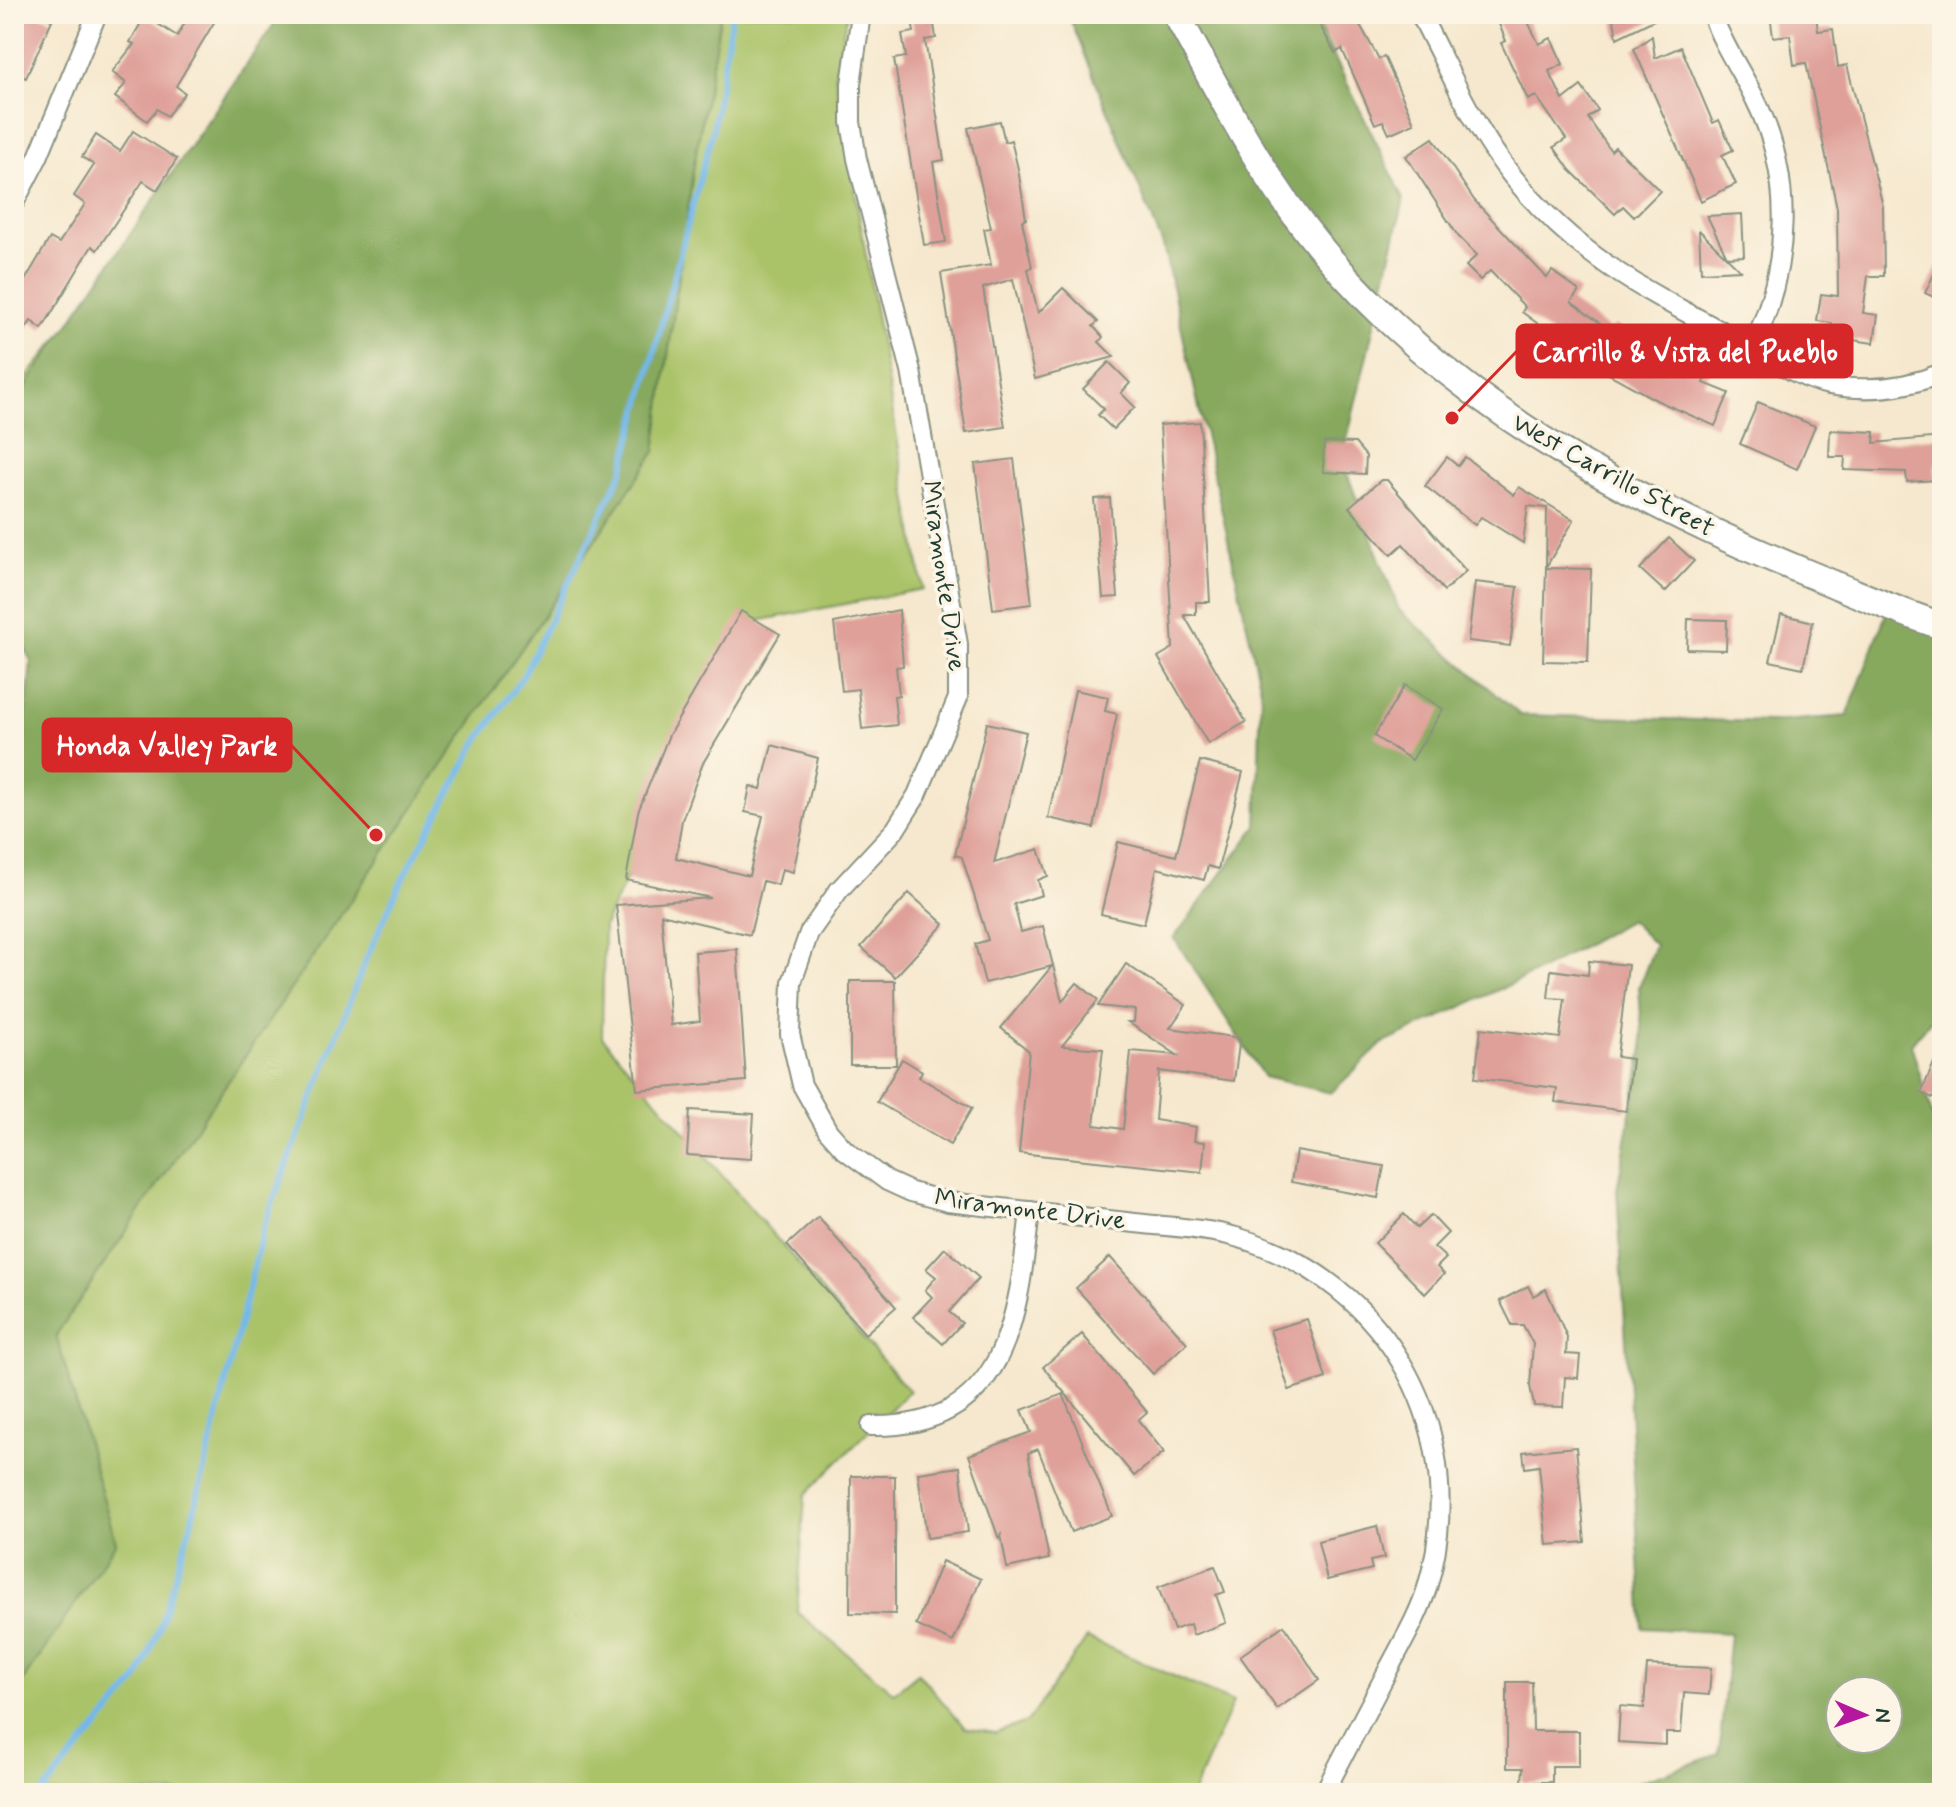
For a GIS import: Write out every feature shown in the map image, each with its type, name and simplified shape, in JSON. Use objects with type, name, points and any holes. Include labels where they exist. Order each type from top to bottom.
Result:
[{"type":"main road","name":"West Carrillo Street","points":[[1176,14],[1279,194],[1348,281],[1445,372],[1562,454],[1648,500],[1756,552],[1942,626]]},
{"type":"street","points":[[14,203],[38,157],[97,14]]},
{"type":"street","name":"Miramonte Drive","points":[[861,14],[851,84],[851,122],[857,159],[911,371],[958,644],[958,698],[917,795],[895,830],[839,890],[809,933],[792,982],[790,1034],[802,1085],[828,1131],[865,1167],[911,1192],[948,1202],[1206,1231],[1270,1248],[1328,1281],[1357,1305],[1392,1347],[1413,1382],[1434,1445],[1439,1477],[1436,1553],[1416,1617],[1324,1793]]},
{"type":"street","points":[[1420,14],[1493,149],[1542,211],[1602,264],[1642,291],[1802,377],[1851,388],[1903,385],[1942,373]]},
{"type":"street","points":[[1712,14],[1765,122],[1780,177],[1782,253],[1775,290],[1752,348]]},
{"type":"street","points":[[871,1426],[902,1427],[936,1418],[959,1406],[980,1388],[1003,1348],[1016,1313],[1030,1211]]},
{"type":"green space","points":[[281,14],[721,14],[694,165],[655,452],[56,1335],[116,1542],[14,1695],[14,836],[31,662],[14,624],[14,404]]},
{"type":"green space","points":[[319,14],[847,14],[835,75],[923,589],[762,620],[737,643],[604,926],[602,1037],[909,1391],[805,1495],[797,1612],[894,1693],[918,1673],[965,1728],[995,1733],[1027,1722],[1087,1638],[1233,1702],[1193,1793],[14,1793],[14,963],[197,707],[14,519],[14,393]]},
{"type":"green space","points":[[1068,14],[1313,14],[1404,199],[1342,460],[1399,610],[1520,715],[1770,722],[1847,716],[1889,606],[1942,624],[1942,1006],[1911,1044],[1942,1149],[1942,1793],[1607,1793],[1719,1754],[1730,1633],[1643,1628],[1617,1190],[1643,1048],[1639,987],[1655,945],[1630,920],[1541,970],[1382,1044],[1331,1093],[1264,1077],[1174,938],[1257,826],[1261,689],[1163,245]]},
{"type":"building","points":[[14,14],[36,14],[52,20],[26,78],[14,73]]},
{"type":"building","points":[[190,14],[219,14],[176,86],[185,93],[167,116],[157,109],[147,121],[115,97],[126,83],[112,72],[134,44],[130,42],[145,16],[177,36]]},
{"type":"building","points":[[1314,14],[1354,14],[1379,59],[1384,56],[1414,123],[1389,134],[1383,121],[1375,124],[1342,49],[1335,53]]},
{"type":"building","points":[[1495,14],[1524,14],[1539,44],[1551,38],[1563,64],[1549,71],[1563,100],[1581,86],[1598,110],[1588,118],[1611,151],[1615,147],[1660,191],[1634,217],[1623,206],[1615,214],[1570,170],[1554,147],[1566,139],[1536,96],[1528,100],[1501,43],[1506,41]]},
{"type":"building","points":[[1613,14],[1666,14],[1617,38]]},
{"type":"building","points":[[1770,14],[1816,14],[1818,31],[1833,29],[1838,67],[1847,65],[1883,206],[1884,276],[1868,276],[1863,313],[1878,315],[1874,343],[1831,337],[1832,323],[1817,321],[1821,294],[1838,296],[1837,208],[1806,63],[1794,65],[1790,35],[1773,37]]},
{"type":"building","points":[[933,18],[936,38],[925,40],[944,160],[933,162],[946,242],[924,245],[894,59],[906,57],[902,34],[914,32],[912,21]]},
{"type":"building","points":[[1652,36],[1655,58],[1681,47],[1713,123],[1719,120],[1733,150],[1722,155],[1736,184],[1701,201],[1634,49]]},
{"type":"building","points":[[1000,121],[1005,142],[1011,140],[1018,169],[1026,219],[1022,221],[1032,267],[1028,269],[1038,313],[1063,288],[1098,322],[1093,326],[1103,337],[1099,342],[1114,357],[1035,379],[1013,279],[983,288],[1005,427],[966,433],[941,273],[991,265],[984,229],[991,228],[968,128]]},
{"type":"building","points":[[133,131],[177,159],[157,190],[143,181],[97,250],[92,246],[42,329],[31,321],[14,347],[14,299],[50,238],[59,243],[85,204],[74,196],[94,165],[82,157],[96,135],[120,151]]},
{"type":"building","points":[[1433,138],[1474,200],[1547,278],[1552,271],[1579,291],[1571,302],[1611,331],[1614,325],[1677,357],[1679,354],[1710,368],[1704,383],[1729,393],[1715,426],[1658,401],[1596,367],[1522,312],[1525,307],[1490,271],[1480,280],[1466,266],[1477,255],[1458,236],[1406,156]]},
{"type":"building","points":[[1742,214],[1744,256],[1727,257],[1707,216]]},
{"type":"building","points":[[1699,230],[1740,270],[1701,272]]},
{"type":"building","points":[[1942,257],[1942,301],[1925,293]]},
{"type":"building","points":[[1109,362],[1130,383],[1121,393],[1135,407],[1113,429],[1098,415],[1104,409],[1083,389]]},
{"type":"building","points":[[1758,402],[1815,426],[1797,469],[1740,444]]},
{"type":"building","points":[[1200,422],[1210,602],[1196,602],[1196,615],[1184,615],[1246,722],[1208,744],[1158,657],[1173,648],[1160,425]]},
{"type":"building","points":[[1830,430],[1875,432],[1874,443],[1942,437],[1942,465],[1935,465],[1936,480],[1907,482],[1906,472],[1844,470],[1845,457],[1829,457]]},
{"type":"building","points":[[1324,442],[1355,443],[1366,456],[1365,474],[1323,472]]},
{"type":"building","points":[[1447,457],[1458,466],[1465,457],[1514,495],[1519,487],[1574,520],[1546,567],[1547,508],[1528,506],[1523,543],[1481,517],[1475,525],[1425,486]]},
{"type":"building","points":[[1014,459],[1032,604],[993,609],[975,464]]},
{"type":"building","points":[[1381,480],[1387,480],[1466,571],[1444,591],[1403,544],[1391,555],[1349,507]]},
{"type":"building","points":[[1110,498],[1118,597],[1103,598],[1094,499]]},
{"type":"building","points":[[1669,538],[1694,561],[1665,592],[1640,569]]},
{"type":"building","points":[[1546,568],[1591,569],[1588,662],[1543,661]]},
{"type":"building","points":[[1475,582],[1518,587],[1510,646],[1468,641]]},
{"type":"building","points":[[899,610],[903,666],[896,667],[899,695],[894,696],[897,725],[862,729],[858,689],[842,691],[834,623]]},
{"type":"building","points":[[741,611],[780,634],[703,763],[682,820],[676,858],[749,876],[763,816],[745,812],[750,786],[761,789],[772,745],[818,758],[793,872],[782,869],[778,885],[763,881],[750,935],[661,914],[671,1025],[700,1021],[695,952],[737,949],[746,1081],[637,1090],[616,905],[711,898],[626,880],[638,812],[669,735]]},
{"type":"building","points":[[1781,614],[1813,622],[1803,668],[1770,661]]},
{"type":"building","points":[[1688,619],[1727,620],[1726,650],[1687,649]]},
{"type":"building","points":[[1405,685],[1443,709],[1412,760],[1374,736]]},
{"type":"building","points":[[1075,690],[1108,697],[1105,711],[1117,714],[1094,828],[1048,818]]},
{"type":"building","points":[[987,723],[1026,732],[994,863],[1039,849],[1048,876],[1038,880],[1042,895],[1014,904],[1021,932],[1043,926],[1062,1001],[1077,983],[1098,1000],[1062,1046],[1103,1049],[1094,1125],[1123,1129],[1131,1051],[1177,1055],[1128,1022],[1134,1022],[1135,1010],[1098,1006],[1126,964],[1186,1005],[1170,1028],[1240,1038],[1234,1081],[1159,1071],[1155,1120],[1196,1127],[1194,1141],[1205,1142],[1202,1172],[1019,1153],[1029,1051],[1001,1028],[1052,966],[985,983],[975,944],[988,940],[962,857],[955,855]]},
{"type":"building","points":[[1200,761],[1243,772],[1218,869],[1208,866],[1204,880],[1157,868],[1144,924],[1101,914],[1118,842],[1176,856]]},
{"type":"building","points":[[909,893],[944,924],[895,977],[861,947]]},
{"type":"building","points":[[1589,961],[1628,965],[1617,1057],[1632,1059],[1626,1111],[1555,1102],[1557,1088],[1475,1078],[1481,1028],[1560,1038],[1565,999],[1548,998],[1551,970],[1588,975]]},
{"type":"building","points":[[850,981],[895,981],[896,1065],[850,1065]]},
{"type":"building","points":[[1942,1044],[1942,1102],[1921,1093]]},
{"type":"building","points":[[902,1059],[922,1071],[919,1077],[972,1108],[950,1145],[877,1102]]},
{"type":"building","points":[[690,1110],[754,1114],[751,1159],[687,1155]]},
{"type":"building","points":[[1296,1151],[1384,1166],[1378,1198],[1291,1182]]},
{"type":"building","points":[[1404,1214],[1417,1228],[1431,1215],[1448,1233],[1434,1247],[1446,1258],[1437,1267],[1444,1274],[1425,1294],[1375,1243]]},
{"type":"building","points":[[818,1217],[896,1307],[865,1334],[787,1245]]},
{"type":"building","points":[[945,1248],[979,1278],[949,1312],[962,1323],[943,1344],[913,1317],[932,1297],[925,1290],[936,1277],[926,1269]]},
{"type":"building","points":[[1110,1257],[1187,1343],[1153,1374],[1076,1288]]},
{"type":"building","points":[[1528,1286],[1533,1296],[1546,1289],[1567,1337],[1566,1354],[1580,1355],[1578,1378],[1565,1377],[1563,1407],[1534,1406],[1530,1386],[1533,1344],[1523,1325],[1512,1325],[1500,1301]]},
{"type":"building","points":[[1307,1319],[1326,1378],[1289,1390],[1270,1330]]},
{"type":"building","points":[[1082,1334],[1147,1412],[1138,1420],[1164,1452],[1134,1476],[1043,1367]]},
{"type":"building","points":[[1063,1394],[1112,1516],[1071,1532],[1038,1449],[1028,1453],[1049,1559],[1007,1568],[1001,1535],[999,1539],[969,1455],[1031,1432],[1022,1410]]},
{"type":"building","points":[[1576,1447],[1585,1542],[1547,1545],[1539,1466],[1525,1468],[1523,1452]]},
{"type":"building","points":[[960,1467],[968,1532],[927,1538],[918,1473]]},
{"type":"building","points":[[851,1476],[895,1476],[895,1614],[850,1613]]},
{"type":"building","points":[[1377,1526],[1384,1558],[1370,1561],[1372,1569],[1327,1580],[1318,1541]]},
{"type":"building","points":[[942,1561],[981,1579],[953,1642],[916,1625]]},
{"type":"building","points":[[1215,1566],[1225,1592],[1216,1595],[1226,1623],[1193,1635],[1190,1624],[1174,1630],[1158,1587]]},
{"type":"building","points":[[1284,1625],[1319,1680],[1277,1709],[1240,1656]]},
{"type":"building","points":[[1647,1665],[1711,1668],[1709,1695],[1684,1693],[1681,1733],[1666,1733],[1666,1745],[1618,1742],[1620,1706],[1644,1708]]},
{"type":"building","points":[[1507,1682],[1532,1682],[1533,1731],[1579,1731],[1579,1766],[1552,1766],[1552,1782],[1522,1782],[1523,1768],[1507,1768]]},
{"type":"waterway","points":[[42,1793],[138,1679],[160,1627],[191,1524],[264,1225],[366,959],[401,882],[476,744],[523,676],[623,470],[712,133],[732,14]]},
{"type":"place","name":"Carrillo & Vista del Pueblo","points":[[1452,418]]},
{"type":"place","name":"Honda Valley Park","points":[[376,835]]}]
